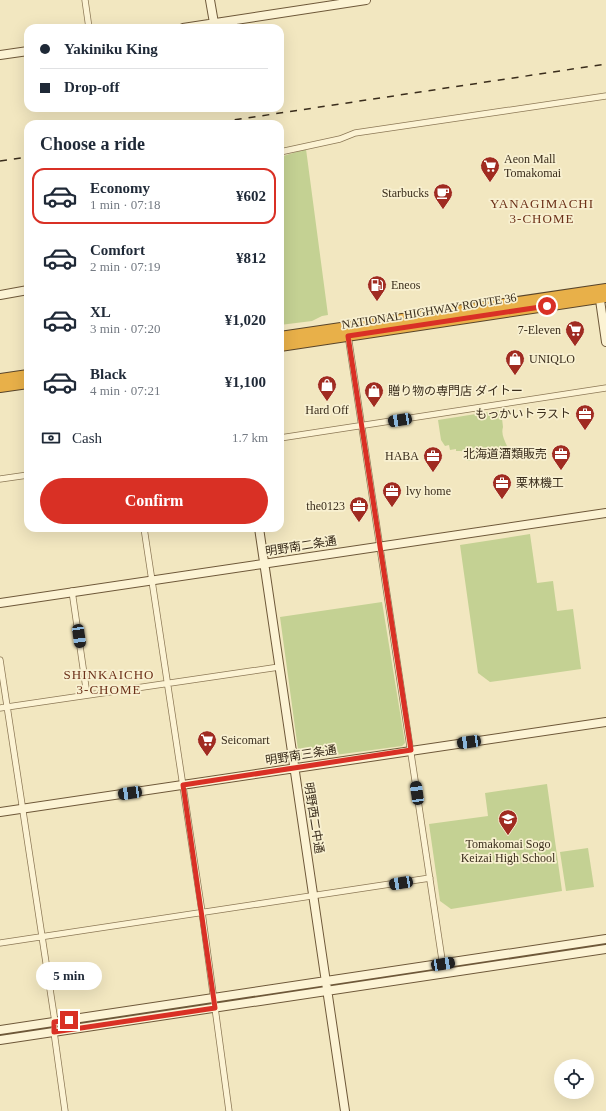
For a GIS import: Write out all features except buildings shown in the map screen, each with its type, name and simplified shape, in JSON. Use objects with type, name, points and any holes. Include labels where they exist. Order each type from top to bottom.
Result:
[{"type":"highway","name":"NATIONAL HIGHWAY ROUTE 36","points":[[284,345],[348,332],[603,294]]},
{"type":"highway","name":"NATIONAL HIGHWAY ROUTE 36","points":[[284,337],[348,332]]},
{"type":"highway","points":[[0,379],[24,376]]},
{"type":"highway","points":[[0,387],[24,384]]},
{"type":"street","points":[[85,0],[88,24]]},
{"type":"street","points":[[210,0],[214,24],[337,2],[366,0]]},
{"type":"street","points":[[0,55],[24,52]]},
{"type":"street","points":[[284,151],[340,139],[355,133],[606,96]]},
{"type":"street","points":[[0,295],[24,291]]},
{"type":"street","points":[[603,294],[606,342]]},
{"type":"street","points":[[348,332],[444,973]]},
{"type":"street","points":[[284,437],[606,388]]},
{"type":"street","points":[[0,479],[24,476]]},
{"type":"street","name":"明野南二条通","points":[[0,603],[72,591],[606,513]]},
{"type":"street","points":[[145,532],[202,912],[229,1111]]},
{"type":"street","name":"明野西二中通","points":[[260,532],[345,1111]]},
{"type":"street","points":[[72,591],[87,695]]},
{"type":"street","points":[[0,660],[42,937],[65,1111]]},
{"type":"street","points":[[0,708],[279,667]]},
{"type":"street","name":"明野南三条通","points":[[0,812],[606,722]]},
{"type":"street","points":[[0,943],[430,878]]},
{"type":"street","points":[[0,1030],[606,939]]},
{"type":"street","points":[[0,1040],[606,949]]},
{"type":"green space","points":[[306,149],[328,315],[312,321],[284,324],[284,156]]},
{"type":"green space","points":[[501,410],[502,430],[508,456],[467,461],[465,452],[456,451],[456,449],[450,450],[449,445],[445,446],[441,440],[438,420]]},
{"type":"green space","points":[[530,534],[537,583],[553,581],[557,611],[573,609],[581,669],[490,682],[478,673],[460,545]]},
{"type":"green space","points":[[382,602],[405,743],[402,746],[305,759],[299,757],[280,617]]},
{"type":"green space","points":[[547,784],[562,891],[451,909],[440,901],[429,824],[488,816],[485,793]]},
{"type":"green space","points":[[588,848],[594,887],[566,891],[560,852]]},
{"type":"railway","points":[[234,120],[606,64]]},
{"type":"railway","points":[[0,161],[24,158]]},
{"type":"place","name":"Aeon Mall Tomakomai","points":[[490,183]]},
{"type":"place","name":"Starbucks","points":[[443,210]]},
{"type":"place","name":"Eneos","points":[[377,302]]},
{"type":"place","name":"7-Eleven","points":[[575,347]]},
{"type":"place","name":"UNIQLO","points":[[515,376]]},
{"type":"place","name":"Hard Off","points":[[327,402]]},
{"type":"place","name":"贈り物の専門店 ダイトー","points":[[374,408]]},
{"type":"place","name":"もっかいトラスト","points":[[585,431]]},
{"type":"place","name":"北海道酒類販売","points":[[561,471]]},
{"type":"place","name":"HABA","points":[[433,473]]},
{"type":"place","name":"栗林機工","points":[[502,500]]},
{"type":"place","name":"lvy home","points":[[392,508]]},
{"type":"place","name":"the0123","points":[[359,523]]},
{"type":"place","name":"Seicomart","points":[[207,757]]},
{"type":"place","name":"Tomakomai Sogo Keizai High School","points":[[508,836]]},
{"type":"district","name":"YANAGIMACHI 3-CHOME","points":[[542,210]]},
{"type":"district","name":"SHINKAICHO 3-CHOME","points":[[109,682]]},
{"type":"route","points":[[69,1020],[54,1022],[54,1032],[215,1008],[183,785],[411,750],[348,336],[547,306]]}]
